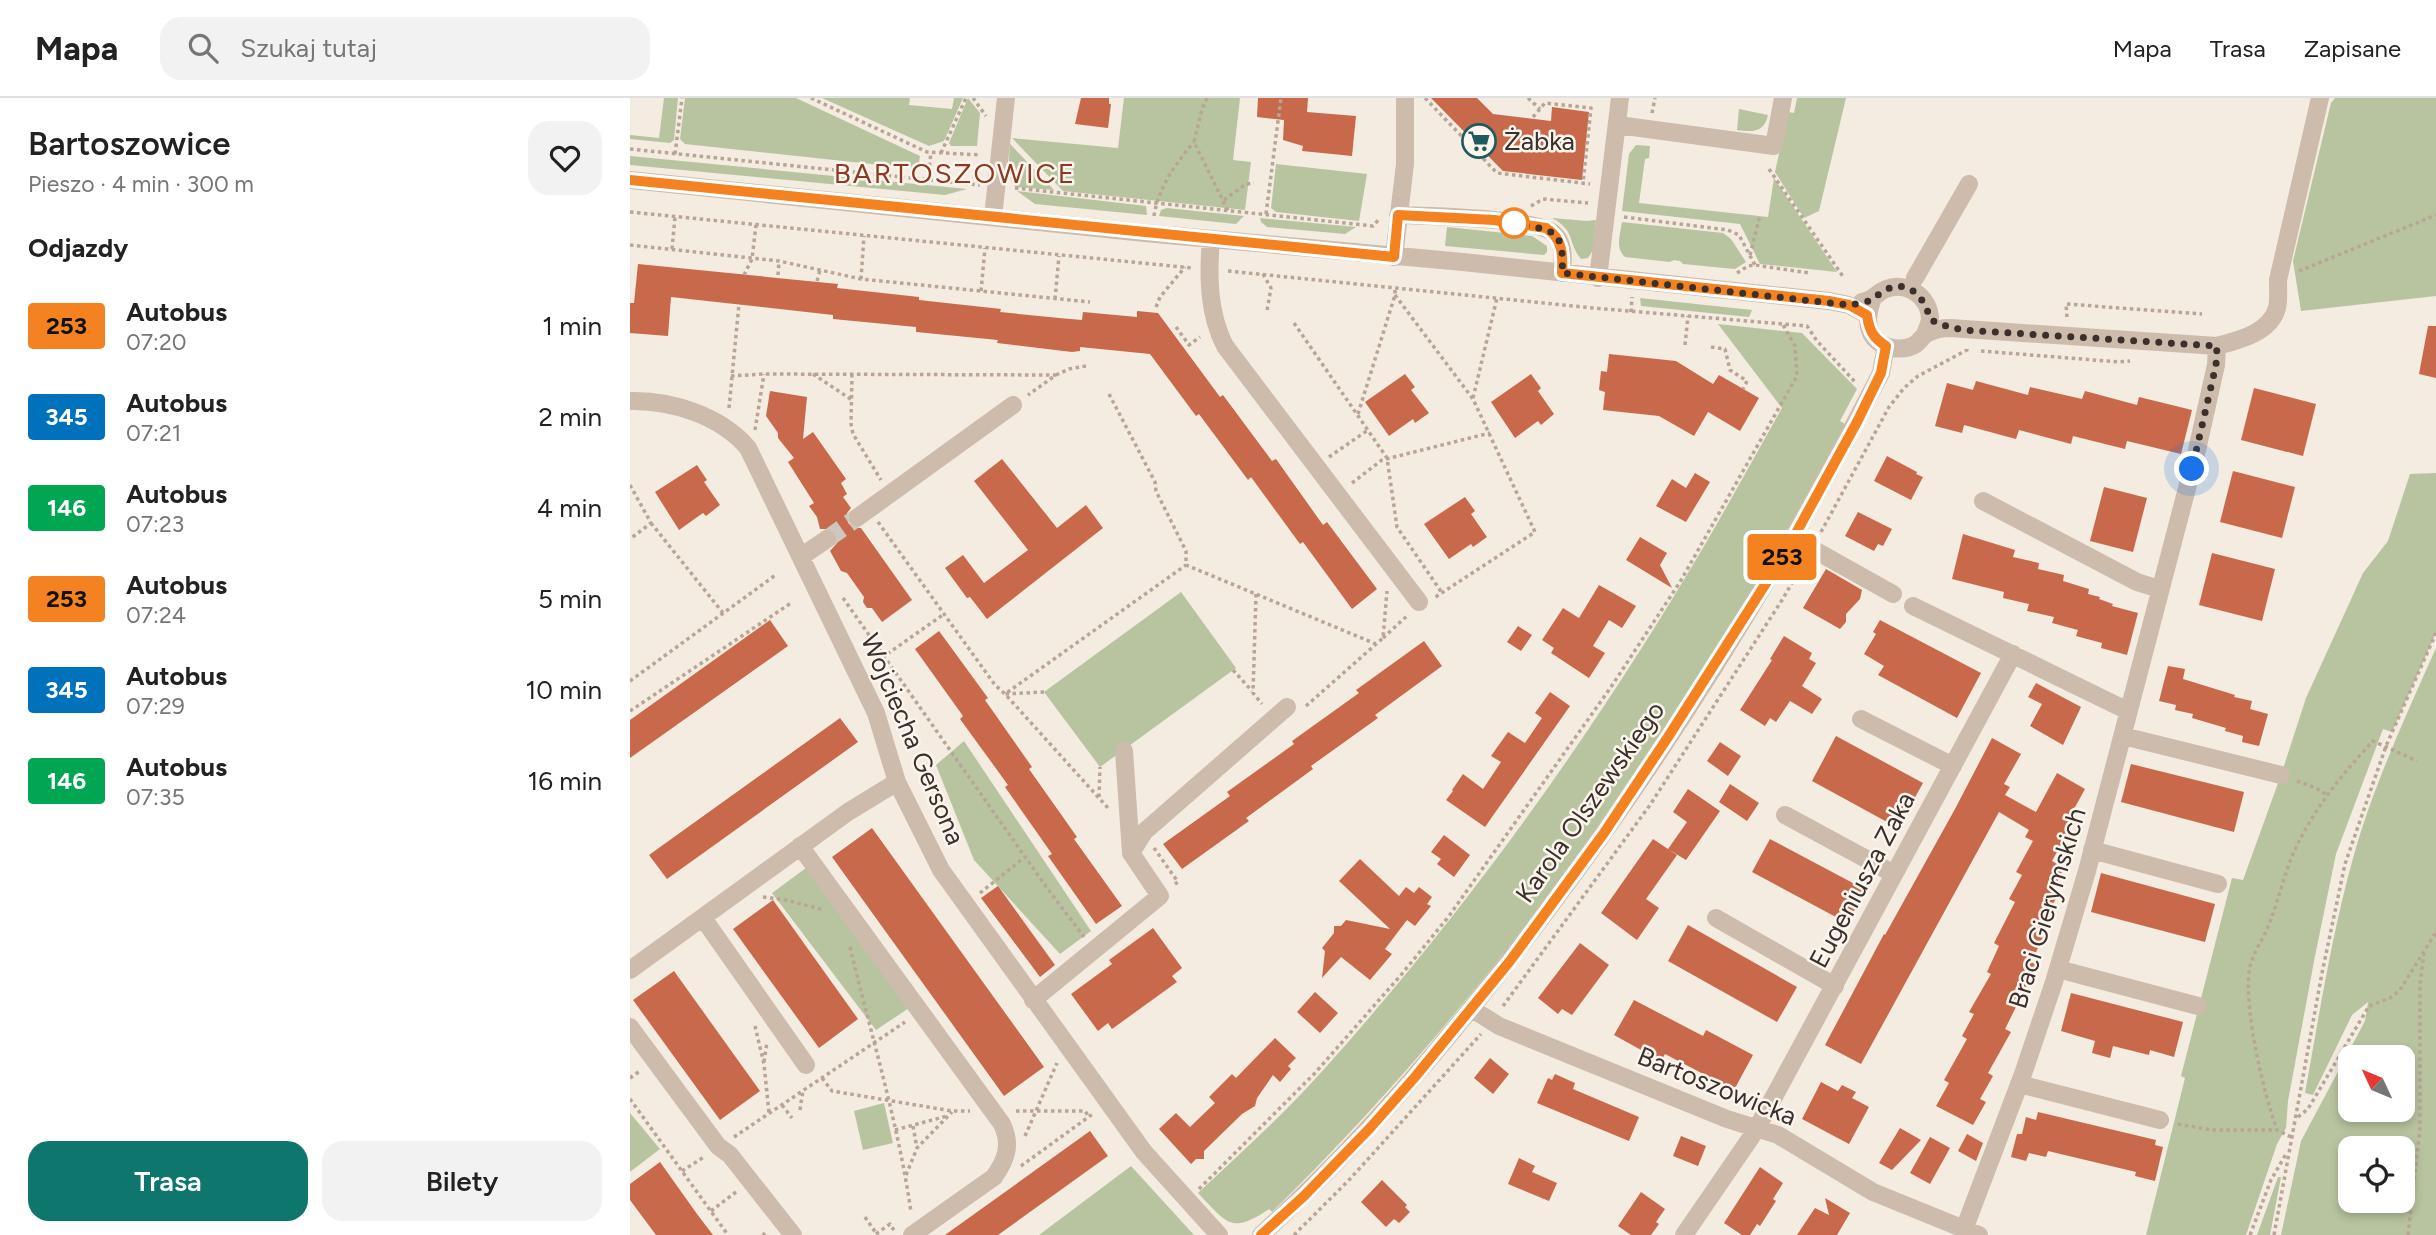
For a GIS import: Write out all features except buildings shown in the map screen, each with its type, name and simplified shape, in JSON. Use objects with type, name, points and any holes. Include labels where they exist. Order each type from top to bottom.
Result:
[{"type":"street","points":[[993,217],[1006,98]]},
{"type":"street","points":[[1394,257],[1405,164],[1405,98]]},
{"type":"street","points":[[1598,278],[1620,98]]},
{"type":"street","points":[[1618,125],[1774,146],[1783,98]]},
{"type":"street","points":[[1927,327],[2217,346],[2242,340],[2272,320],[2278,306],[2278,280],[2320,98]]},
{"type":"street","points":[[630,180],[1562,273],[1870,308]]},
{"type":"street","points":[[1910,285],[1926,303],[1927,327],[1915,345],[1893,348],[1875,339],[1869,328],[1870,308],[1885,290],[1910,285],[1969,184]]},
{"type":"street","points":[[1398,215],[1486,220],[1546,228],[1558,238],[1562,248],[1562,273]]},
{"type":"street","points":[[1211,239],[1211,292],[1217,330],[1234,361],[1317,466],[1420,605]]},
{"type":"street","name":"Braci Gierymskich","points":[[1968,1233],[2058,969],[2092,850],[2196,450],[2216,365],[2217,346]]},
{"type":"street","name":"Karola Olszewskiego","points":[[1261,1235],[1304,1196],[1370,1128],[1472,1009],[1617,814],[1721,655],[1793,538],[1893,348]]},
{"type":"street","name":"Wojciecha Gersona","points":[[630,401],[671,405],[691,411],[722,426],[748,448],[876,713],[897,782],[941,870],[1144,1152],[1219,1235]]},
{"type":"street","points":[[863,513],[1013,405]]},
{"type":"street","points":[[1983,501],[2137,582],[2159,589]]},
{"type":"street","points":[[1793,538],[1892,594]]},
{"type":"street","points":[[802,556],[828,539]]},
{"type":"street","points":[[1913,606],[2128,711]]},
{"type":"street","name":"Eugeniusza Zaka","points":[[1684,1235],[1756,1130],[2013,654]]},
{"type":"street","points":[[1131,853],[1144,832],[1281,713]]},
{"type":"street","points":[[1861,719],[1952,766]]},
{"type":"street","points":[[2123,736],[2281,775]]},
{"type":"street","points":[[1033,1000],[1160,896],[1131,853],[1124,751]]},
{"type":"street","points":[[630,970],[848,812],[897,782]]},
{"type":"street","points":[[1785,815],[1894,874]]},
{"type":"street","points":[[800,846],[1008,1136],[1008,1151],[1003,1164],[993,1177],[914,1234]]},
{"type":"street","points":[[2092,850],[2218,884]]},
{"type":"street","points":[[703,918],[806,1065]]},
{"type":"street","points":[[1716,918],[1835,986]]},
{"type":"street","points":[[2058,969],[2199,1006]]},
{"type":"street","name":"Bartoszowicka","points":[[1472,1009],[1499,1026],[1756,1130],[1778,1135],[1873,1192],[1968,1233]]},
{"type":"street","points":[[630,1027],[718,1146],[730,1155],[793,1235]]},
{"type":"street","points":[[2019,1084],[2160,1120]]},
{"type":"path","points":[[675,154],[682,98]]},
{"type":"path","points":[[811,98],[931,152],[1000,156]]},
{"type":"path","points":[[941,153],[966,98]]},
{"type":"path","points":[[1154,217],[1159,194],[1194,142],[1207,98]]},
{"type":"path","points":[[1266,215],[1281,98]]},
{"type":"path","points":[[1425,98],[1497,173],[1609,186]]},
{"type":"path","points":[[1528,98],[1541,109]]},
{"type":"path","points":[[1651,118],[1655,98]]},
{"type":"path","points":[[1533,117],[1545,103],[1591,108],[1583,183]]},
{"type":"path","points":[[1194,142],[1228,211]]},
{"type":"path","points":[[630,149],[973,184]]},
{"type":"path","points":[[928,180],[931,152]]},
{"type":"path","points":[[1769,169],[1844,278]]},
{"type":"path","points":[[1224,200],[1246,184],[1254,183]]},
{"type":"path","points":[[1015,188],[1358,224]]},
{"type":"path","points":[[630,212],[1195,269]]},
{"type":"path","points":[[1750,255],[1760,215]]},
{"type":"path","points":[[2278,280],[2436,215]]},
{"type":"path","points":[[672,249],[675,217]]},
{"type":"path","points":[[1618,217],[1728,230],[1739,235],[1758,267]]},
{"type":"path","points":[[744,275],[752,259],[756,225]]},
{"type":"path","points":[[861,279],[864,235]]},
{"type":"path","points":[[630,245],[779,261],[861,279],[1090,302]]},
{"type":"path","points":[[981,291],[985,247]]},
{"type":"path","points":[[1055,299],[1059,255]]},
{"type":"path","points":[[778,275],[779,261]]},
{"type":"path","points":[[1725,272],[1738,273],[1748,266],[1809,273]]},
{"type":"path","points":[[1156,307],[1160,297],[1185,267]]},
{"type":"path","points":[[817,281],[820,270]]},
{"type":"path","points":[[1223,270],[1631,312],[1807,326],[1817,341],[1860,388],[1871,393]]},
{"type":"path","points":[[1263,274],[1271,288],[1268,311]]},
{"type":"path","points":[[1358,414],[1395,288]]},
{"type":"path","points":[[1185,565],[1376,644],[1420,605],[1535,532],[1473,399],[1395,295]]},
{"type":"path","points":[[1473,399],[1497,298]]},
{"type":"path","points":[[722,426],[729,408],[739,304]]},
{"type":"path","points":[[2066,336],[2066,304],[2202,314]]},
{"type":"path","points":[[1631,312],[1632,305]]},
{"type":"path","points":[[1757,322],[1759,310]]},
{"type":"path","points":[[1685,345],[1688,316]]},
{"type":"path","points":[[1294,323],[1387,458],[1397,527],[1442,593]]},
{"type":"path","points":[[1188,1200],[1315,1073],[1401,975],[1449,916],[1611,687],[1679,582],[1797,376],[1795,346],[1783,323]]},
{"type":"path","points":[[1176,327],[1189,345],[1205,333]]},
{"type":"path","points":[[1711,347],[1725,349],[1730,370],[1747,381],[1744,389]]},
{"type":"path","points":[[1013,405],[1056,374],[1086,366]]},
{"type":"path","points":[[748,448],[755,430],[764,374]]},
{"type":"path","points":[[813,374],[852,400]]},
{"type":"path","points":[[852,374],[853,434],[889,494]]},
{"type":"path","points":[[731,376],[1056,374]]},
{"type":"path","points":[[1109,394],[1155,482],[1156,492],[1186,551],[1185,565]]},
{"type":"path","points":[[1317,466],[1368,430]]},
{"type":"path","points":[[1352,483],[1387,458],[1490,433]]},
{"type":"path","points":[[630,485],[651,523],[723,613]]},
{"type":"path","points":[[863,513],[944,614],[995,685],[1129,829]]},
{"type":"path","points":[[630,539],[651,523]]},
{"type":"path","points":[[1004,694],[1185,565]]},
{"type":"path","points":[[630,681],[778,573]]},
{"type":"path","points":[[1383,638],[1387,589],[1400,576]]},
{"type":"path","points":[[839,593],[1094,950]]},
{"type":"path","points":[[1253,693],[1256,594]]},
{"type":"path","points":[[630,712],[791,603]]},
{"type":"path","points":[[876,662],[944,614]]},
{"type":"path","points":[[2274,1235],[2322,973],[2345,864],[2386,746],[2436,633]]},
{"type":"path","points":[[1233,670],[1253,693],[1281,713]]},
{"type":"path","points":[[1004,694],[1044,692]]},
{"type":"path","points":[[2277,1130],[2269,1110],[2248,995],[2249,970],[2256,949],[2271,921],[2293,853],[2327,795],[2349,766],[2373,741],[2417,761]]},
{"type":"path","points":[[1098,797],[1100,767]]},
{"type":"path","points":[[2281,775],[2327,795]]},
{"type":"path","points":[[975,897],[1025,857]]},
{"type":"path","points":[[754,896],[786,900],[847,914],[844,924],[906,1177],[914,1234]]},
{"type":"path","points":[[2296,1118],[2308,1109],[2369,1006],[2390,998],[2400,990],[2436,932]]},
{"type":"path","points":[[2408,1235],[2420,1128],[2420,984],[2424,953]]},
{"type":"path","points":[[725,1143],[921,1012]]},
{"type":"path","points":[[1022,1141],[1058,1062]]},
{"type":"path","points":[[764,1064],[769,1114]]},
{"type":"path","points":[[822,1078],[832,1091],[953,1111],[991,1110]]},
{"type":"path","points":[[800,1110],[803,1090]]},
{"type":"path","points":[[630,1099],[728,1235]]},
{"type":"path","points":[[782,1105],[792,1118]]},
{"type":"path","points":[[906,1177],[917,1148],[953,1111]]},
{"type":"path","points":[[1012,1111],[1084,1111],[1089,1117]]},
{"type":"path","points":[[893,1129],[948,1116]]},
{"type":"path","points":[[2160,1120],[2211,1130],[2277,1130],[2292,1137]]},
{"type":"path","points":[[913,1125],[917,1148]]},
{"type":"path","points":[[2250,1235],[2271,1180],[2288,1152]]},
{"type":"path","points":[[682,1171],[708,1154]]},
{"type":"path","points":[[711,1211],[736,1192]]},
{"type":"path","points":[[865,1217],[876,1234],[890,1224],[898,1235]]},
{"type":"green space","points":[[664,98],[678,98],[674,140],[670,143],[630,139],[630,135],[659,138]]},
{"type":"green space","points":[[685,98],[796,98],[920,156],[918,169],[685,144],[680,139]]},
{"type":"green space","points":[[822,98],[910,98],[909,105],[952,109],[954,98],[963,98],[944,141],[929,146]]},
{"type":"green space","points":[[968,98],[980,113],[977,146],[951,146],[949,143]]},
{"type":"green space","points":[[1124,98],[1240,98],[1233,160],[1251,162],[1245,210],[1063,191],[1012,138],[1118,148]]},
{"type":"green space","points":[[1797,98],[1846,98],[1819,211],[1804,218],[1775,172],[1788,112],[1794,113]]},
{"type":"green space","points":[[2335,98],[2436,98],[2436,296],[2301,311],[2293,261],[2331,103]]},
{"type":"green space","points":[[1739,109],[1768,115],[1764,125],[1757,130],[1737,130]]},
{"type":"green space","points":[[1010,144],[1054,190],[1015,187],[1008,174]]},
{"type":"green space","points":[[1636,145],[1650,146],[1649,158],[1645,159],[1639,203],[1768,217],[1774,178],[1837,272],[1760,264],[1740,224],[1622,211],[1629,154]]},
{"type":"green space","points":[[630,156],[967,189],[945,195],[630,165]]},
{"type":"green space","points":[[1276,164],[1367,174],[1359,221],[1276,212],[1271,208]]},
{"type":"green space","points":[[1017,191],[1146,206],[1147,215],[1035,204]]},
{"type":"green space","points":[[1167,208],[1244,216],[1236,224],[1159,216],[1161,210]]},
{"type":"green space","points":[[1260,218],[1356,227],[1345,234],[1267,227]]},
{"type":"green space","points":[[1552,218],[1596,220],[1593,250],[1588,258],[1581,259],[1568,232]]},
{"type":"green space","points":[[1622,222],[1723,233],[1731,239],[1746,262],[1735,269],[1683,264],[1674,260],[1670,262],[1625,257],[1619,245]]},
{"type":"green space","points":[[1447,227],[1532,236],[1547,246],[1547,252],[1544,255],[1445,246]]},
{"type":"green space","points":[[1640,298],[1752,310],[1749,317],[1641,306]]},
{"type":"green space","points":[[1718,324],[1802,333],[1857,389],[1840,421],[1845,424],[1817,477],[1678,709],[1573,862],[1518,935],[1400,1078],[1272,1212],[1269,1209],[1246,1222],[1230,1222],[1198,1193],[1326,1067],[1430,944],[1528,816],[1575,750],[1663,615],[1782,408]]},
{"type":"green space","points":[[2436,473],[2436,633],[2392,732],[2383,729],[2336,854],[2288,1101],[2286,1128],[2277,1144],[2246,1235],[2146,1235],[2185,1078],[2181,1076],[2232,878],[2243,880],[2306,698],[2363,573],[2388,541],[2410,474]]},
{"type":"green space","points":[[1181,592],[1236,668],[1100,767],[1044,692]]},
{"type":"green space","points":[[2436,648],[2436,1235],[2281,1235],[2301,1141],[2338,1072],[2338,1122],[2415,1122],[2415,1045],[2352,1045],[2365,1021],[2368,1002],[2352,1015],[2313,1095],[2305,1093],[2332,948],[2352,862],[2379,780]]},
{"type":"green space","points":[[964,741],[1091,931],[1060,954],[974,860],[936,765]]},
{"type":"green space","points":[[806,868],[909,1008],[876,1030],[772,893]]},
{"type":"green space","points":[[884,1103],[893,1143],[863,1150],[854,1111]]},
{"type":"green space","points":[[630,1113],[660,1149],[630,1172]]},
{"type":"green space","points":[[1131,1166],[1194,1235],[1039,1235]]},
{"type":"green space","points":[[2278,1177],[2281,1177],[2270,1235],[2257,1235]]},
{"type":"tunnel","points":[[827,539],[858,517]]},
{"type":"bus line","name":"253","points":[[630,180],[1394,257],[1398,215],[1494,220],[1546,228],[1552,232],[1562,248],[1562,273],[1849,305],[1867,315],[1869,328],[1875,339],[1886,346],[1881,373],[1801,525],[1617,814],[1510,961],[1459,1025],[1370,1128],[1304,1196],[1261,1235]]},
{"type":"place","name":"Żabka","points":[[1479,141]]},
{"type":"district","name":"BARTOSZOWICE","points":[[955,173]]},
{"type":"route","points":[[1514,223],[1546,228],[1558,238],[1562,248],[1562,273],[1849,305],[1872,300],[1885,290],[1900,286],[1916,292],[1926,303],[1930,319],[1951,328],[2217,346],[2216,365],[2192,469]]}]
